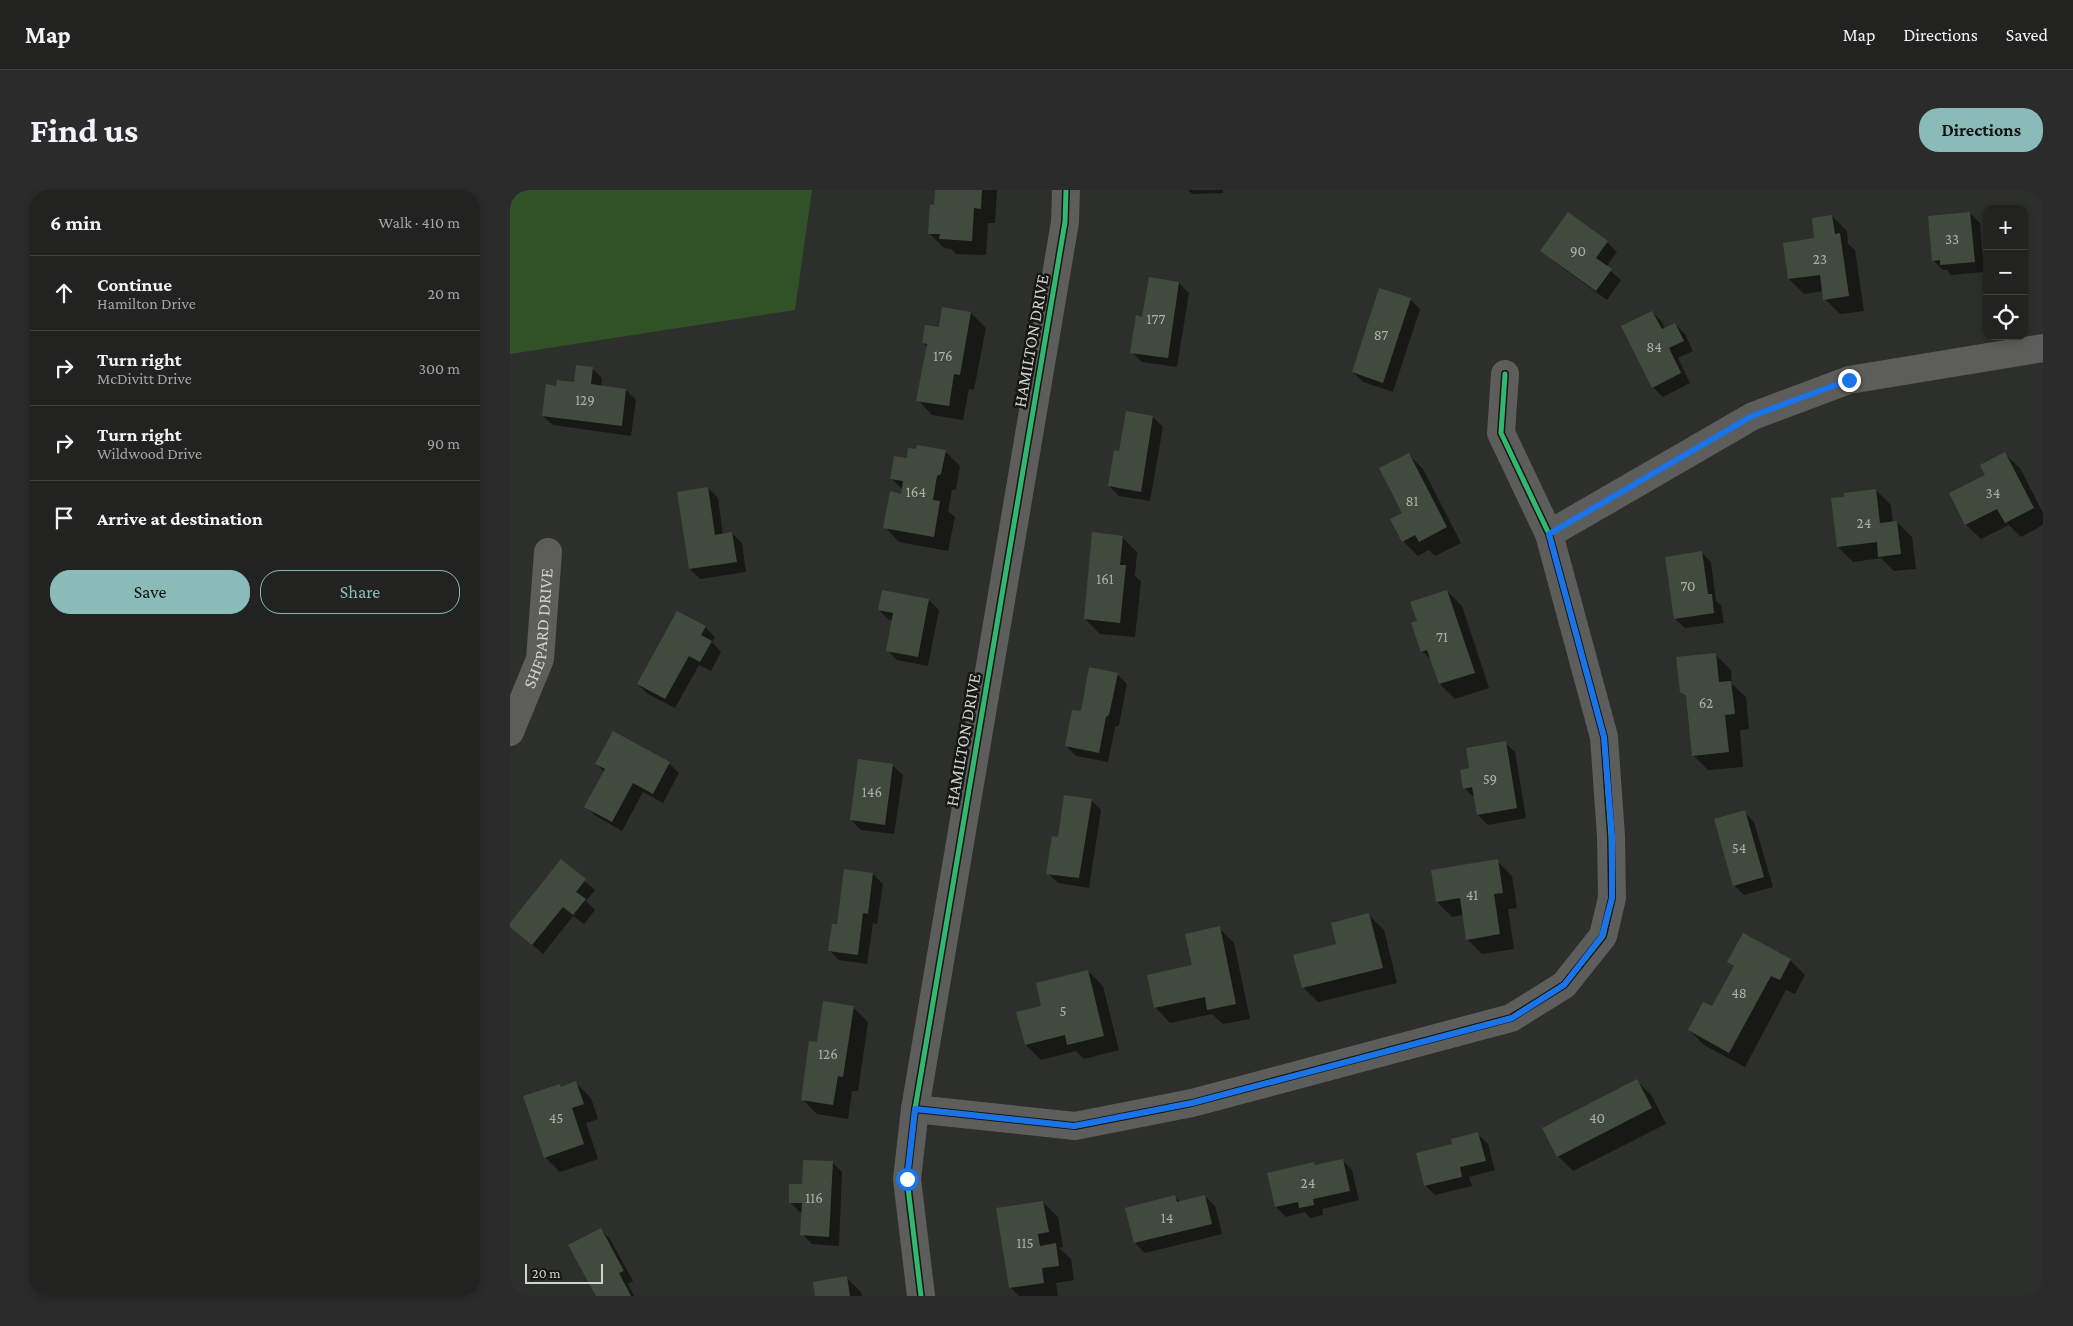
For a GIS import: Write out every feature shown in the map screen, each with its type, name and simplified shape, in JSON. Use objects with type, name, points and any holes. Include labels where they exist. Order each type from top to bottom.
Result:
[{"type":"street","name":"HAMILTON DRIVE","points":[[921,1296],[907,1179],[915,1109],[1065,222],[1066,190]]},
{"type":"street","points":[[1549,534],[1752,416],[1849,380],[2043,348]]},
{"type":"street","points":[[915,1109],[1074,1126],[1192,1103],[1512,1018],[1564,985],[1602,936],[1612,898],[1612,836],[1604,737],[1549,534],[1501,433],[1505,374]]},
{"type":"street","name":"SHEPARD DRIVE","points":[[510,732],[540,659],[548,552]]},
{"type":"green space","points":[[510,190],[812,190],[795,310],[510,354]]},
{"type":"building","points":[[935,190],[982,190],[981,209],[974,208],[972,241],[939,239],[940,234],[928,234],[930,204],[934,205]]},
{"type":"building","points":[[1568,212],[1608,241],[1596,258],[1612,269],[1596,291],[1540,251]]},
{"type":"building","points":[[1970,212],[1975,262],[1940,265],[1940,260],[1932,261],[1928,216]]},
{"type":"building","points":[[1832,215],[1835,234],[1840,233],[1849,296],[1823,300],[1820,275],[1788,279],[1783,243],[1814,238],[1812,218]]},
{"type":"building","points":[[1149,277],[1179,282],[1168,358],[1130,353],[1136,315],[1142,317]]},
{"type":"building","points":[[1379,288],[1411,298],[1383,383],[1352,372]]},
{"type":"building","points":[[942,307],[971,312],[960,375],[954,374],[949,406],[916,401],[927,344],[922,343],[925,325],[939,327]]},
{"type":"building","points":[[1652,311],[1662,329],[1675,323],[1684,341],[1669,348],[1681,373],[1652,388],[1621,326]]},
{"type":"building","points":[[576,365],[593,367],[591,384],[626,389],[622,426],[542,416],[546,384],[556,386],[557,380],[574,382]]},
{"type":"building","points":[[1126,411],[1153,416],[1141,492],[1108,486],[1114,450],[1119,451]]},
{"type":"building","points":[[917,445],[946,450],[941,474],[937,476],[933,500],[940,501],[934,537],[883,528],[890,491],[901,494],[903,481],[890,479],[894,456],[907,458],[908,448],[916,449]]},
{"type":"building","points":[[2005,452],[2034,508],[2005,523],[1997,509],[1965,525],[1949,493],[1985,475],[1980,465]]},
{"type":"building","points":[[1409,453],[1447,527],[1419,542],[1415,535],[1402,542],[1390,519],[1402,513],[1379,468]]},
{"type":"building","points":[[708,487],[715,535],[732,532],[737,562],[689,569],[677,492]]},
{"type":"building","points":[[1876,489],[1880,523],[1897,521],[1901,554],[1878,557],[1877,542],[1837,547],[1831,498],[1844,497],[1844,493]]},
{"type":"building","points":[[1092,532],[1123,536],[1120,565],[1126,565],[1120,623],[1084,619]]},
{"type":"building","points":[[1702,551],[1708,594],[1712,594],[1714,613],[1674,619],[1665,557]]},
{"type":"building","points":[[882,590],[929,599],[918,657],[886,651],[893,613],[878,610]]},
{"type":"building","points":[[1447,590],[1475,673],[1439,684],[1427,650],[1421,652],[1411,623],[1417,621],[1410,602]]},
{"type":"building","points":[[677,611],[706,626],[701,635],[712,641],[700,662],[689,656],[665,699],[637,684]]},
{"type":"building","points":[[1716,653],[1719,682],[1731,681],[1735,714],[1725,715],[1729,752],[1692,756],[1686,696],[1680,692],[1676,657]]},
{"type":"building","points":[[1089,667],[1118,673],[1109,715],[1106,717],[1099,753],[1065,746],[1072,710],[1081,711]]},
{"type":"building","points":[[613,731],[670,762],[653,794],[633,783],[612,822],[584,807],[605,769],[595,764]]},
{"type":"building","points":[[1506,741],[1517,808],[1477,815],[1472,787],[1463,789],[1460,770],[1469,768],[1466,748]]},
{"type":"building","points":[[858,759],[893,764],[885,825],[850,820]]},
{"type":"building","points":[[1064,795],[1092,799],[1079,878],[1046,874],[1052,836],[1058,837]]},
{"type":"building","points":[[1745,810],[1764,877],[1733,886],[1714,819]]},
{"type":"building","points":[[561,859],[586,879],[576,892],[586,899],[573,915],[563,907],[532,945],[510,927],[510,923]]},
{"type":"building","points":[[1498,859],[1503,893],[1494,894],[1500,934],[1466,940],[1460,898],[1436,902],[1431,870]]},
{"type":"building","points":[[844,869],[873,873],[868,914],[863,913],[858,955],[828,951],[832,924],[837,924]]},
{"type":"building","points":[[1369,913],[1383,968],[1302,988],[1293,955],[1336,944],[1331,923]]},
{"type":"building","points":[[1220,926],[1236,1004],[1207,1010],[1205,997],[1154,1008],[1147,975],[1192,965],[1185,934]]},
{"type":"building","points":[[1743,933],[1791,959],[1780,980],[1771,976],[1729,1053],[1688,1030],[1703,1002],[1712,1006],[1734,966],[1727,962]]},
{"type":"building","points":[[1088,970],[1104,1036],[1067,1045],[1065,1035],[1025,1045],[1016,1012],[1041,1006],[1036,983]]},
{"type":"building","points":[[823,1001],[854,1006],[843,1077],[838,1076],[833,1105],[801,1100],[809,1041],[817,1042]]},
{"type":"building","points":[[1637,1079],[1652,1108],[1557,1157],[1542,1128]]},
{"type":"building","points":[[576,1081],[584,1104],[572,1108],[584,1144],[544,1158],[523,1096],[560,1084],[561,1087]]},
{"type":"building","points":[[1478,1132],[1486,1161],[1460,1167],[1462,1177],[1424,1186],[1416,1153],[1452,1144],[1451,1139]]},
{"type":"building","points":[[1343,1159],[1350,1191],[1313,1199],[1314,1205],[1299,1208],[1298,1202],[1275,1207],[1267,1173],[1314,1162],[1315,1165]]},
{"type":"building","points":[[803,1160],[833,1161],[829,1237],[800,1235],[802,1203],[789,1203],[789,1184],[802,1184]]},
{"type":"building","points":[[1175,1195],[1177,1202],[1205,1195],[1212,1224],[1134,1243],[1125,1208]]},
{"type":"building","points":[[1043,1201],[1049,1232],[1038,1234],[1040,1246],[1056,1243],[1059,1266],[1042,1268],[1044,1283],[1009,1288],[996,1208]]},
{"type":"building","points":[[601,1228],[624,1271],[619,1273],[631,1296],[596,1296],[568,1245]]},
{"type":"building","points":[[847,1276],[850,1296],[815,1296],[813,1282]]},
{"type":"cycle path","points":[[921,1296],[907,1179],[915,1109],[1065,222],[1066,190]]},
{"type":"cycle path","points":[[915,1109],[1075,1126],[1192,1103],[1511,1018],[1564,985],[1603,936],[1612,898],[1611,836],[1604,737],[1549,534],[1501,433],[1505,374]]},
{"type":"route","points":[[907,1179],[915,1109],[1074,1126],[1192,1103],[1512,1018],[1564,985],[1602,936],[1612,898],[1612,836],[1604,737],[1549,534],[1752,416],[1849,380]]}]
